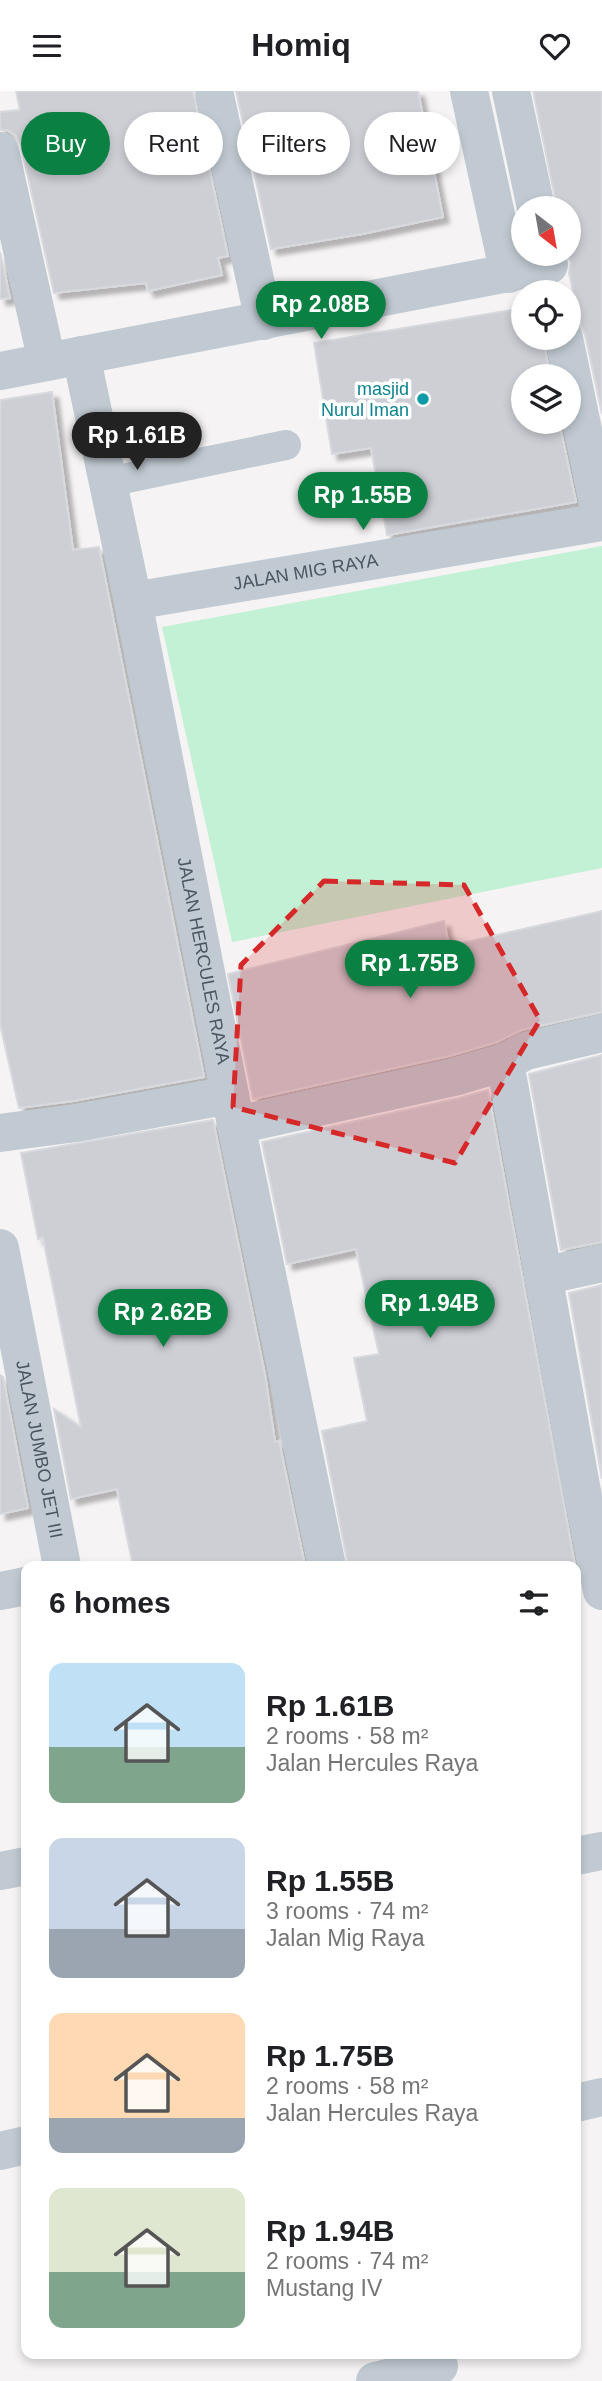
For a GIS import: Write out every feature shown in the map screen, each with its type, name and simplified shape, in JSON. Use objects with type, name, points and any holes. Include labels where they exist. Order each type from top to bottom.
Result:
[{"type":"street","points":[[214,91],[264,321]]},
{"type":"street","points":[[469,91],[509,274]]},
{"type":"street","points":[[511,91],[533,196]]},
{"type":"street","name":"JALAN HERCULES RAYA","points":[[0,151],[64,359],[108,482],[326,1561]]},
{"type":"street","points":[[0,371],[509,274],[550,270]]},
{"type":"street","points":[[566,350],[602,522]]},
{"type":"street","name":"JALAN MIG RAYA","points":[[133,601],[602,522]]},
{"type":"street","points":[[0,1133],[76,1123],[233,1110],[440,1080],[505,1062],[526,1051],[602,1033]]},
{"type":"street","points":[[505,1062],[543,1276],[591,1483],[602,1591]]},
{"type":"street","name":"JALAN JUMBO JET III","points":[[0,1248],[8,1340],[61,1561]]},
{"type":"street","points":[[543,1276],[602,1263]]},
{"type":"street","points":[[0,1591],[21,1587]]},
{"type":"street","points":[[581,1855],[602,1851]]},
{"type":"street","points":[[0,1871],[21,1867]]},
{"type":"street","points":[[581,2102],[602,2097]]},
{"type":"street","points":[[0,2151],[21,2146]]},
{"type":"street","points":[[375,2381],[439,2367]]},
{"type":"lane","points":[[108,482],[286,445]]},
{"type":"highlighted area","points":[[324,881],[464,885],[540,1020],[455,1163],[233,1107],[241,965]]},
{"type":"green space","points":[[602,546],[602,868],[232,942],[162,627]]},
{"type":"building","points":[[16,91],[193,91],[197,112],[124,112],[124,175],[211,175],[228,256],[218,258],[222,275],[148,291],[146,283],[54,293],[28,175],[110,175],[110,112],[21,112],[21,146],[16,136],[7,130],[0,130],[0,112],[20,110]]},
{"type":"building","points":[[236,91],[418,91],[422,112],[364,112],[364,175],[435,175],[443,217],[271,249],[255,175],[350,175],[350,112],[241,112]]},
{"type":"building","points":[[533,91],[602,91],[602,414],[581,325],[581,280],[571,280],[569,273],[570,266],[581,266],[581,196],[555,196]]},
{"type":"building","points":[[0,252],[10,298],[0,299]]},
{"type":"building","points":[[511,310],[511,350],[545,350],[548,364],[511,364],[511,434],[562,434],[576,502],[387,535],[371,448],[332,454],[314,343]]},
{"type":"building","points":[[52,392],[73,550],[99,547],[204,1077],[19,1108],[0,1024],[0,400]]},
{"type":"building","points":[[602,911],[602,1012],[521,1030],[497,1042],[449,1056],[253,1099],[228,974],[444,921],[449,946]]},
{"type":"building","points":[[602,1055],[602,1242],[561,1250],[529,1074]]},
{"type":"building","points":[[488,1090],[574,1561],[347,1561],[322,1431],[367,1421],[354,1358],[379,1354],[356,1249],[287,1264],[262,1142]]},
{"type":"building","points":[[213,1120],[265,1375],[275,1442],[279,1441],[304,1561],[132,1561],[117,1489],[71,1499],[54,1409],[81,1427],[43,1238],[38,1239],[21,1153]]},
{"type":"building","points":[[602,1285],[602,1479],[569,1293]]},
{"type":"building","points":[[0,1375],[3,1377],[28,1508],[0,1514]]},
{"type":"place","name":"masjid Nurul Iman","points":[[423,399]]}]
